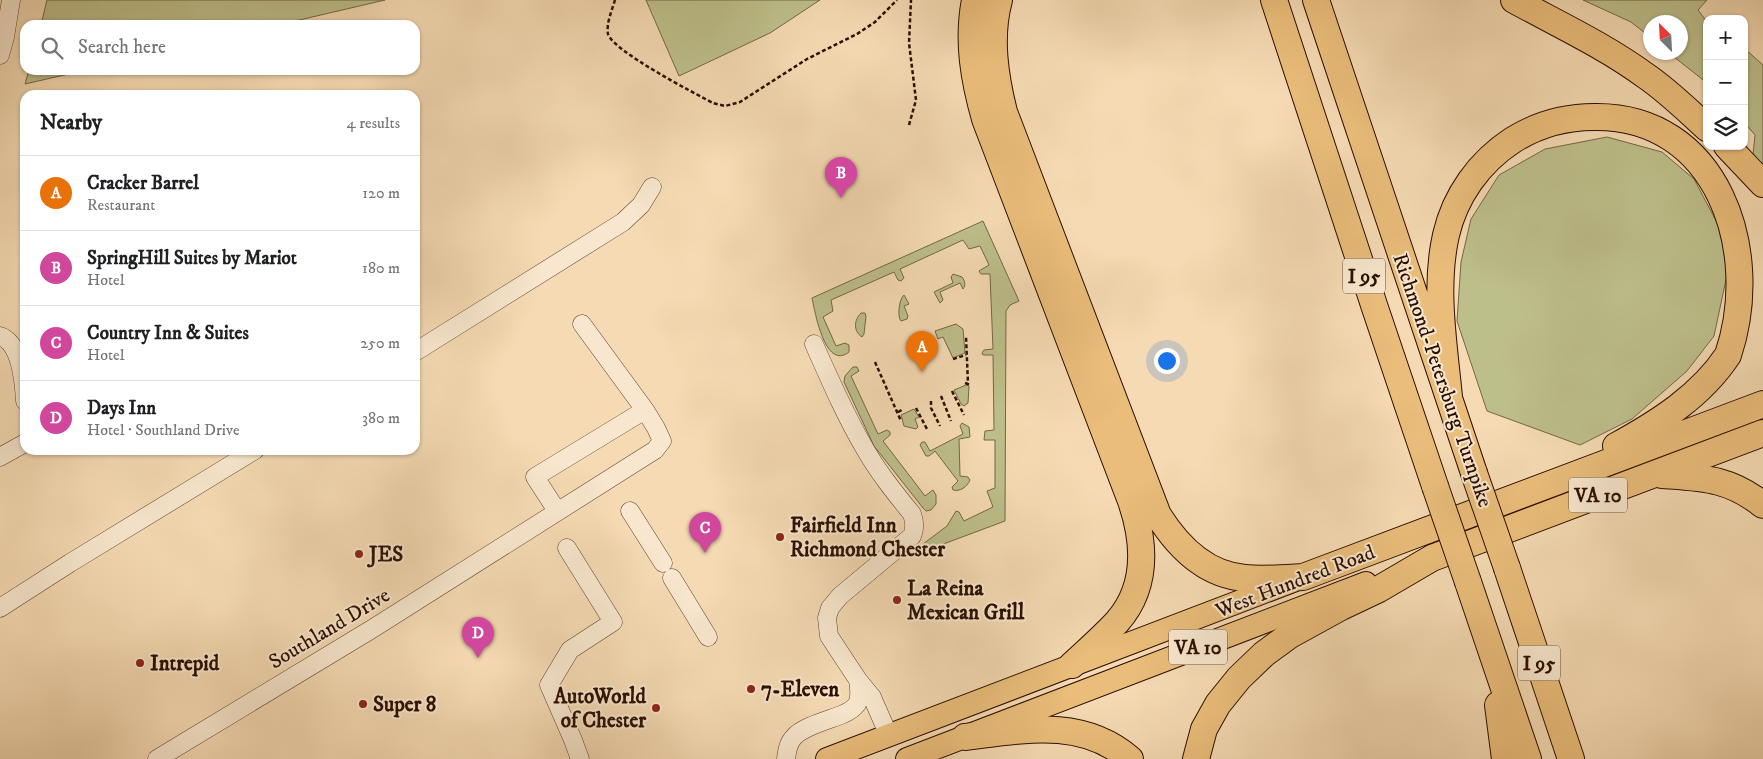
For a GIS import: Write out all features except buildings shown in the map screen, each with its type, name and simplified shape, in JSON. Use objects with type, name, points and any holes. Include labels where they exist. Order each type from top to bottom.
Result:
[{"type":"highway","points":[[975,0],[971,43],[973,67],[977,92],[985,119],[1131,501],[1140,536],[1142,559],[1140,573],[1132,598],[1117,621],[1072,665]]},
{"type":"highway","points":[[999,0],[995,25],[994,57],[1004,112],[1158,516],[1179,545],[1197,561],[1214,570],[1245,578],[1303,577]]},
{"type":"highway","points":[[1259,0],[1296,65]]},
{"type":"highway","name":"Richmond-Petersburg Turnpike","points":[[1274,0],[1375,308],[1528,759]]},
{"type":"highway","name":"Richmond-Petersburg Turnpike","points":[[1316,0],[1571,759]]},
{"type":"highway","points":[[1514,0],[1614,55],[1645,75],[1672,95],[1703,124]]},
{"type":"highway","points":[[1448,397],[1440,294],[1441,264],[1446,234],[1462,193],[1474,175],[1501,148],[1526,133],[1561,121],[1583,117],[1610,116],[1649,124],[1669,133],[1706,159],[1721,176],[1740,209],[1748,233],[1752,251],[1753,276],[1747,316],[1728,355],[1714,374],[1696,392],[1658,421],[1616,446],[1515,498]]},
{"type":"highway","points":[[1730,150],[1763,184]]},
{"type":"highway","name":"West Hundred Road","points":[[1303,577],[1763,404]]},
{"type":"highway","name":"West Hundred Road","points":[[1432,558],[1763,433]]},
{"type":"highway","points":[[1654,474],[1702,478],[1722,482],[1743,490],[1763,504]]},
{"type":"highway","points":[[1196,759],[1204,728],[1218,704],[1239,678],[1264,654],[1290,635],[1379,589],[1432,558]]},
{"type":"highway","points":[[1493,659],[1505,759]]},
{"type":"highway","points":[[965,737],[1032,729],[1059,729],[1096,738],[1118,749],[1130,759]]},
{"type":"main road","name":"West Hundred Road","points":[[907,759],[1432,558]]},
{"type":"main road","name":"West Hundred Road","points":[[826,759],[1303,577]]},
{"type":"main road","points":[[868,759],[888,749],[890,743],[889,736]]},
{"type":"street","points":[[0,55],[11,0]]},
{"type":"street","points":[[420,349],[623,222],[641,205],[652,187]]},
{"type":"street","points":[[557,511],[535,476],[645,410],[582,324]]},
{"type":"street","points":[[0,336],[12,345],[20,366]]},
{"type":"street","points":[[814,344],[842,407],[865,449],[912,514],[914,521],[912,536],[842,594],[830,608],[827,618],[830,636],[858,680],[872,697],[889,736]]},
{"type":"street","name":"Southland Drive","points":[[157,759],[372,629],[655,450],[662,441],[645,410]]},
{"type":"street","points":[[0,457],[20,446]]},
{"type":"street","points":[[0,608],[247,455]]},
{"type":"street","points":[[630,510],[708,637]]},
{"type":"street","points":[[567,548],[613,622],[570,650],[549,685],[580,759]]},
{"type":"street","points":[[786,759],[788,748],[793,738],[800,732],[852,709],[857,703],[859,695],[858,680]]},
{"type":"path","points":[[615,0],[608,34],[616,45],[643,63],[713,103],[725,106],[740,102],[807,59],[857,34],[875,22],[897,0]]},
{"type":"path","points":[[910,125],[916,100],[909,43],[911,0]]},
{"type":"path","points":[[965,384],[968,384],[966,336]]},
{"type":"path","points":[[954,359],[967,355]]},
{"type":"path","points":[[874,362],[901,421]]},
{"type":"path","points":[[952,391],[964,415]]},
{"type":"path","points":[[941,396],[951,421]]},
{"type":"path","points":[[931,401],[930,406],[940,426]]},
{"type":"path","points":[[916,408],[928,431]]},
{"type":"path","points":[[898,412],[902,410]]},
{"type":"green space","points":[[47,0],[385,0],[299,20],[42,20]]},
{"type":"green space","points":[[646,0],[820,0],[770,33],[679,76]]},
{"type":"green space","points":[[1583,0],[1707,0],[1698,10],[1703,17],[1703,80],[1678,60],[1688,60],[1688,15],[1643,15],[1643,31],[1631,22]]},
{"type":"green space","points":[[1748,52],[1763,65],[1763,164],[1753,155],[1755,135],[1748,127]]},
{"type":"green space","points":[[28,75],[64,75],[25,84]]},
{"type":"green space","points":[[1607,137],[1662,152],[1694,179],[1723,234],[1727,275],[1714,336],[1687,371],[1632,419],[1580,445],[1487,411],[1457,321],[1461,262],[1471,219],[1499,175],[1545,149]]},
{"type":"green space","points":[[983,221],[1019,301],[1010,305],[1006,311],[1005,521],[922,552],[923,544],[947,526],[956,511],[959,512],[964,521],[993,507],[987,491],[995,488],[995,440],[984,440],[985,431],[994,430],[993,355],[983,355],[982,353],[984,350],[993,349],[990,274],[981,274],[979,271],[989,265],[980,246],[969,249],[963,240],[900,269],[904,278],[901,281],[898,280],[894,272],[831,300],[833,311],[823,317],[836,346],[845,343],[849,345],[849,352],[841,356],[834,354],[823,337],[812,298]]},
{"type":"green space","points":[[953,274],[962,277],[965,283],[964,288],[960,283],[940,292],[943,300],[940,303],[934,292],[953,283],[951,277]]},
{"type":"green space","points":[[904,295],[909,304],[904,306],[908,316],[907,319],[901,321],[899,308]]},
{"type":"green space","points":[[861,313],[865,313],[866,316],[862,337],[856,329],[857,319]]},
{"type":"green space","points":[[956,324],[963,329],[965,353],[953,358],[943,337],[938,339],[935,331]]},
{"type":"green space","points":[[853,367],[857,367],[859,371],[851,376],[878,434],[887,430],[890,432],[890,435],[883,441],[925,496],[933,490],[936,495],[936,504],[931,510],[926,511],[923,508],[874,446],[844,382],[845,376]]},
{"type":"green space","points":[[966,385],[969,386],[968,403],[964,406],[954,390]]},
{"type":"green space","points":[[914,409],[919,417],[915,419],[918,427],[916,429],[904,426],[901,415]]},
{"type":"green space","points":[[962,423],[969,427],[970,437],[959,439],[960,476],[968,477],[970,480],[963,488],[953,490],[952,487],[958,481],[935,451],[926,456],[920,445],[922,442],[925,442],[930,451],[963,434],[960,426]]},
{"type":"place","name":"SpringHill Suites by Mariot","points":[[841,198]]},
{"type":"place","name":"Cracker Barrel","points":[[922,372]]},
{"type":"place","name":"Fairfield Inn Richmond Chester","points":[[780,537]]},
{"type":"place","name":"Country Inn & Suites","points":[[705,553]]},
{"type":"place","name":"JES","points":[[359,554]]},
{"type":"place","name":"La Reina Mexican Grill","points":[[897,600]]},
{"type":"place","name":"Days Inn","points":[[478,658]]},
{"type":"place","name":"Intrepid","points":[[140,663]]},
{"type":"place","name":"7-Eleven","points":[[751,689]]},
{"type":"place","name":"Super 8","points":[[363,704]]},
{"type":"place","name":"AutoWorld of Chester","points":[[656,708]]}]
